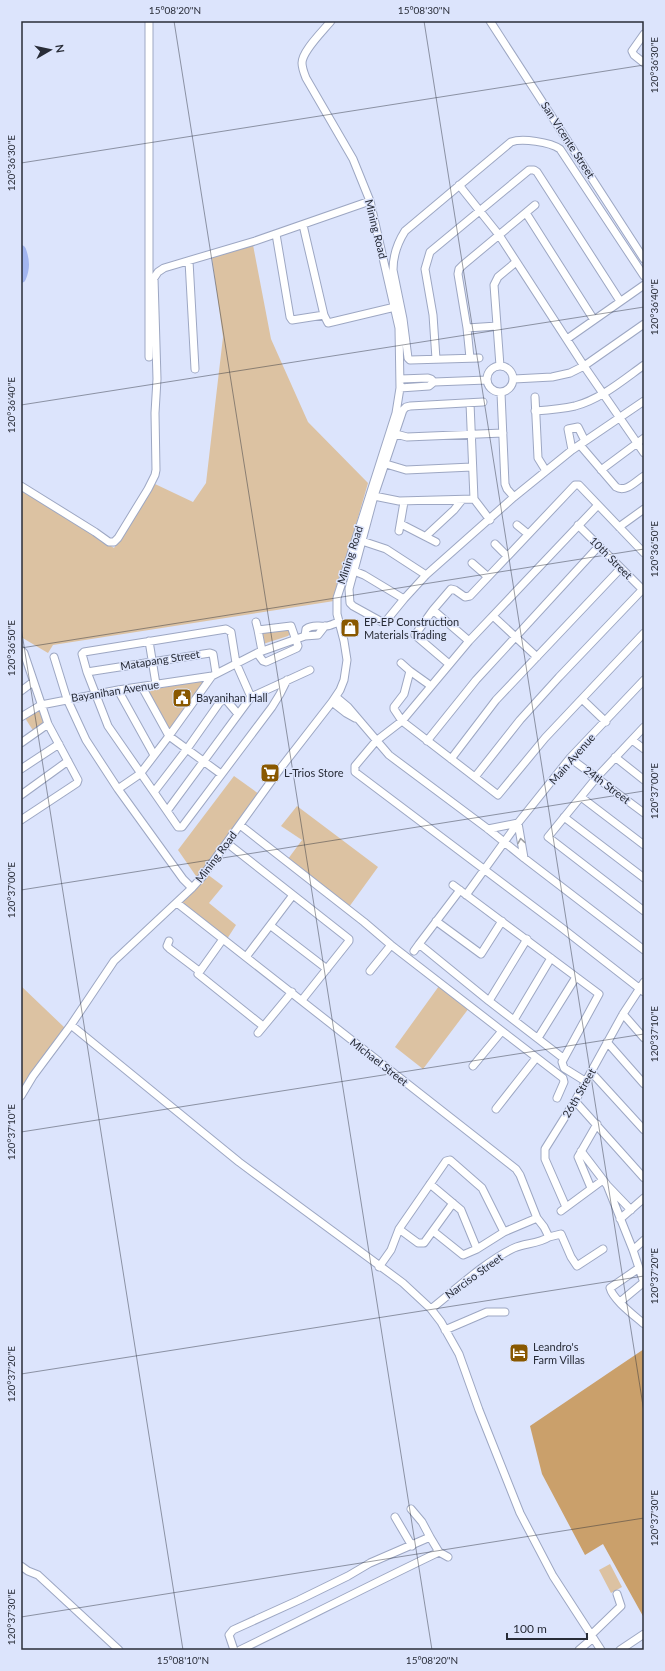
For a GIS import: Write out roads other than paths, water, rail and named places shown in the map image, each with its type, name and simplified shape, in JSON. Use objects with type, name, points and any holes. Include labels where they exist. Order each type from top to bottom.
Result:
[{"type":"street","points":[[149,21],[149,357]]},
{"type":"street","name":"Mining Road","points":[[21,1096],[33,1076],[71,1025],[114,961],[192,888],[227,843],[280,769],[334,700],[344,680],[347,660],[336,605],[339,590],[396,413],[400,388],[399,328],[370,201],[353,159],[315,95],[302,68],[302,58],[304,54],[331,21]]},
{"type":"street","name":"San Vicente Street","points":[[490,21],[644,259]]},
{"type":"street","points":[[644,34],[632,51],[634,55],[644,63]]},
{"type":"street","points":[[479,358],[410,360],[408,358],[403,319],[393,270],[393,262],[404,231],[511,142],[520,140],[552,144],[560,149],[644,276]]},
{"type":"street","points":[[436,359],[433,315],[425,269],[430,252],[434,246],[526,172],[534,170],[542,179],[620,301]]},
{"type":"street","points":[[459,185],[499,235],[584,366],[644,453]]},
{"type":"street","points":[[21,486],[109,542],[114,542],[118,538],[155,476],[157,379],[154,278],[158,272],[164,268],[276,234],[370,201]]},
{"type":"street","points":[[470,358],[467,328],[458,274],[459,269],[535,205]]},
{"type":"street","points":[[526,213],[594,320]]},
{"type":"street","points":[[303,225],[324,315],[328,323],[394,308]]},
{"type":"street","points":[[276,234],[290,317],[292,320],[324,315]]},
{"type":"street","points":[[189,261],[195,369]]},
{"type":"street","points":[[500,366],[494,284],[498,277],[516,262]]},
{"type":"street","points":[[150,270],[158,272]]},
{"type":"street","points":[[567,339],[644,285]]},
{"type":"street","points":[[514,379],[552,377],[570,373],[584,366],[644,324]]},
{"type":"street","points":[[467,328],[497,326]]},
{"type":"street","points":[[535,411],[575,406],[603,394],[644,365]]},
{"type":"street","points":[[500,366],[511,371],[514,379],[509,390],[501,393],[490,388],[487,380],[489,372],[500,366]]},
{"type":"street","points":[[400,379],[428,378],[434,382]]},
{"type":"street","points":[[414,379],[414,387]]},
{"type":"street","points":[[400,388],[429,386],[434,382],[487,380]]},
{"type":"street","points":[[501,393],[505,484],[507,489],[514,497]]},
{"type":"street","points":[[535,397],[538,458],[546,471]]},
{"type":"street","points":[[483,402],[406,407],[403,410],[374,496],[349,589],[350,603],[353,606],[385,622],[426,576],[514,497],[572,450],[644,401]]},
{"type":"street","points":[[470,403],[474,499],[490,520]]},
{"type":"street","points":[[572,450],[568,430],[578,426],[582,443],[601,470],[620,489],[625,489],[644,476]]},
{"type":"street","points":[[396,434],[408,437],[503,433]]},
{"type":"street","points":[[601,470],[644,438]]},
{"type":"street","points":[[386,464],[406,470],[472,467]]},
{"type":"street","points":[[449,664],[415,635],[433,610],[451,589],[465,597],[468,597],[575,485],[579,485],[644,553]]},
{"type":"street","points":[[374,496],[404,502],[474,499]]},
{"type":"street","points":[[426,536],[454,510],[462,500]]},
{"type":"street","points":[[404,502],[400,527],[426,536],[436,542]]},
{"type":"street","points":[[598,505],[469,640],[402,721],[376,741],[355,766],[355,772],[643,988]]},
{"type":"street","points":[[619,527],[643,512]]},
{"type":"street","points":[[517,525],[528,534]]},
{"type":"street","name":"10th Street","points":[[578,525],[643,590]]},
{"type":"street","points":[[362,541],[386,549],[426,576]]},
{"type":"street","points":[[495,544],[508,556]]},
{"type":"street","points":[[427,740],[476,680],[599,546]]},
{"type":"street","points":[[472,563],[488,577]]},
{"type":"street","points":[[451,759],[496,700],[622,568]]},
{"type":"street","points":[[354,571],[364,575],[404,599]]},
{"type":"street","points":[[475,778],[520,720],[643,590]]},
{"type":"street","points":[[433,610],[469,640]]},
{"type":"street","points":[[493,616],[537,657]]},
{"type":"street","points":[[256,622],[260,652],[263,661],[266,662],[297,648],[290,626],[258,630]]},
{"type":"street","points":[[118,788],[140,774],[214,674],[260,652],[295,639],[318,634],[325,626],[339,622]]},
{"type":"street","points":[[251,697],[236,663],[231,632],[226,629],[84,652],[82,654],[87,672],[108,726],[178,827],[182,827],[272,707],[287,680]]},
{"type":"street","points":[[410,671],[404,694],[393,708],[402,721],[496,795],[500,794],[545,738],[644,633]]},
{"type":"street","points":[[149,641],[156,684]]},
{"type":"street","points":[[21,650],[24,653],[48,724],[78,778],[77,783],[22,816]]},
{"type":"street","name":"Matapang Street","points":[[87,672],[211,653],[214,674]]},
{"type":"street","points":[[54,657],[67,699],[86,740],[118,788],[183,879],[192,888]]},
{"type":"street","points":[[400,663],[431,686]]},
{"type":"street","points":[[167,811],[251,697],[310,670]]},
{"type":"street","name":"Bayanihan Avenue","points":[[21,717],[41,705],[67,699],[214,674]]},
{"type":"street","name":"Main Avenue","points":[[414,951],[436,921],[484,870],[518,823],[570,758],[606,722],[644,680]]},
{"type":"street","points":[[21,691],[33,682]]},
{"type":"street","points":[[142,687],[169,736],[221,774]]},
{"type":"street","points":[[118,690],[154,755]]},
{"type":"street","points":[[582,699],[606,722]]},
{"type":"street","points":[[154,792],[187,750],[220,702],[224,700],[227,701],[238,714]]},
{"type":"street","points":[[334,700],[346,714],[357,719],[389,755],[488,829],[644,950]]},
{"type":"street","points":[[21,743],[48,724]]},
{"type":"street","points":[[644,727],[597,777],[548,837],[644,911]]},
{"type":"street","points":[[632,740],[644,749]]},
{"type":"street","points":[[21,769],[59,744]]},
{"type":"street","points":[[615,757],[644,780]]},
{"type":"street","name":"24th Street","points":[[570,758],[644,813]]},
{"type":"street","points":[[21,795],[68,761]]},
{"type":"street","points":[[581,797],[644,845]]},
{"type":"street","points":[[564,817],[644,878]]},
{"type":"street","points":[[488,829],[518,823],[524,858]]},
{"type":"street","points":[[240,825],[364,922],[391,945],[564,1079],[557,1098]]},
{"type":"street","points":[[227,843],[349,939],[349,942],[302,1000]]},
{"type":"street","points":[[453,885],[576,977],[601,992],[562,1062],[564,1068],[585,1081]]},
{"type":"street","points":[[246,957],[293,895]]},
{"type":"street","name":"Michael Street","points":[[177,902],[516,1169],[520,1175],[537,1218],[544,1226],[546,1239]]},
{"type":"street","points":[[436,921],[480,954],[502,921]]},
{"type":"street","points":[[271,926],[327,969]]},
{"type":"street","points":[[199,971],[223,938]]},
{"type":"street","points":[[489,1002],[527,939]]},
{"type":"street","points":[[169,941],[167,946],[170,950],[199,971],[198,974],[263,1026]]},
{"type":"street","points":[[419,944],[489,1002],[563,1058]]},
{"type":"street","points":[[370,971],[391,945]]},
{"type":"street","points":[[514,1020],[551,958]]},
{"type":"street","points":[[538,1038],[576,977]]},
{"type":"street","name":"26th Street","points":[[591,1188],[563,1209],[544,1154],[545,1149],[575,1101],[623,1014],[643,988]]},
{"type":"street","points":[[258,1033],[292,992]]},
{"type":"street","points":[[623,1014],[644,1038]]},
{"type":"street","points":[[71,1025],[239,1162],[403,1284],[431,1309],[459,1354],[478,1410],[520,1513],[553,1576],[601,1650]]},
{"type":"street","points":[[473,1066],[502,1031]]},
{"type":"street","points":[[607,1042],[644,1084]]},
{"type":"street","points":[[496,1109],[536,1058]]},
{"type":"street","points":[[591,1072],[644,1130]]},
{"type":"street","points":[[575,1101],[644,1178]]},
{"type":"street","points":[[597,1124],[578,1157],[591,1188],[605,1182]]},
{"type":"street","points":[[581,1151],[605,1182],[631,1210]]},
{"type":"street","points":[[380,1267],[391,1250],[399,1229],[446,1161],[450,1160],[482,1188],[504,1232]]},
{"type":"street","points":[[605,1182],[633,1250],[644,1282],[620,1302]]},
{"type":"street","points":[[430,1184],[461,1210],[477,1249]]},
{"type":"street","points":[[620,1219],[644,1198]]},
{"type":"street","points":[[399,1229],[418,1243],[424,1243],[453,1203]]},
{"type":"street","points":[[433,1231],[461,1255],[465,1255],[504,1232],[537,1218]]},
{"type":"street","points":[[546,1239],[561,1234],[571,1257],[577,1266],[603,1249]]},
{"type":"street","name":"Narciso Street","points":[[431,1309],[482,1268],[514,1248],[546,1239]]},
{"type":"street","points":[[633,1250],[644,1240]]},
{"type":"street","points":[[639,1268],[610,1288],[610,1291],[644,1324]]},
{"type":"street","points":[[445,1330],[487,1312],[505,1312]]},
{"type":"street","points":[[411,1509],[422,1522],[439,1552],[448,1557]]},
{"type":"street","points":[[395,1517],[412,1546]]},
{"type":"street","points":[[234,1650],[229,1638],[229,1635],[233,1630],[299,1600],[348,1576],[370,1563],[430,1537]]},
{"type":"street","points":[[240,1650],[439,1552]]},
{"type":"street","points":[[21,1566],[38,1575],[119,1650]]},
{"type":"street","points":[[579,1650],[621,1606],[617,1594]]},
{"type":"street","points":[[620,1650],[644,1634]]},
{"type":"waterway","points":[[21,250],[24,264],[21,278]]},
{"type":"place","name":"EP-EP Construction Materials Trading","points":[[350,628]]},
{"type":"place","name":"Bayanihan Hall","points":[[182,698]]},
{"type":"place","name":"L-Trios Store","points":[[270,773]]},
{"type":"place","name":"Leandro's Farm Villas","points":[[519,1353]]}]
